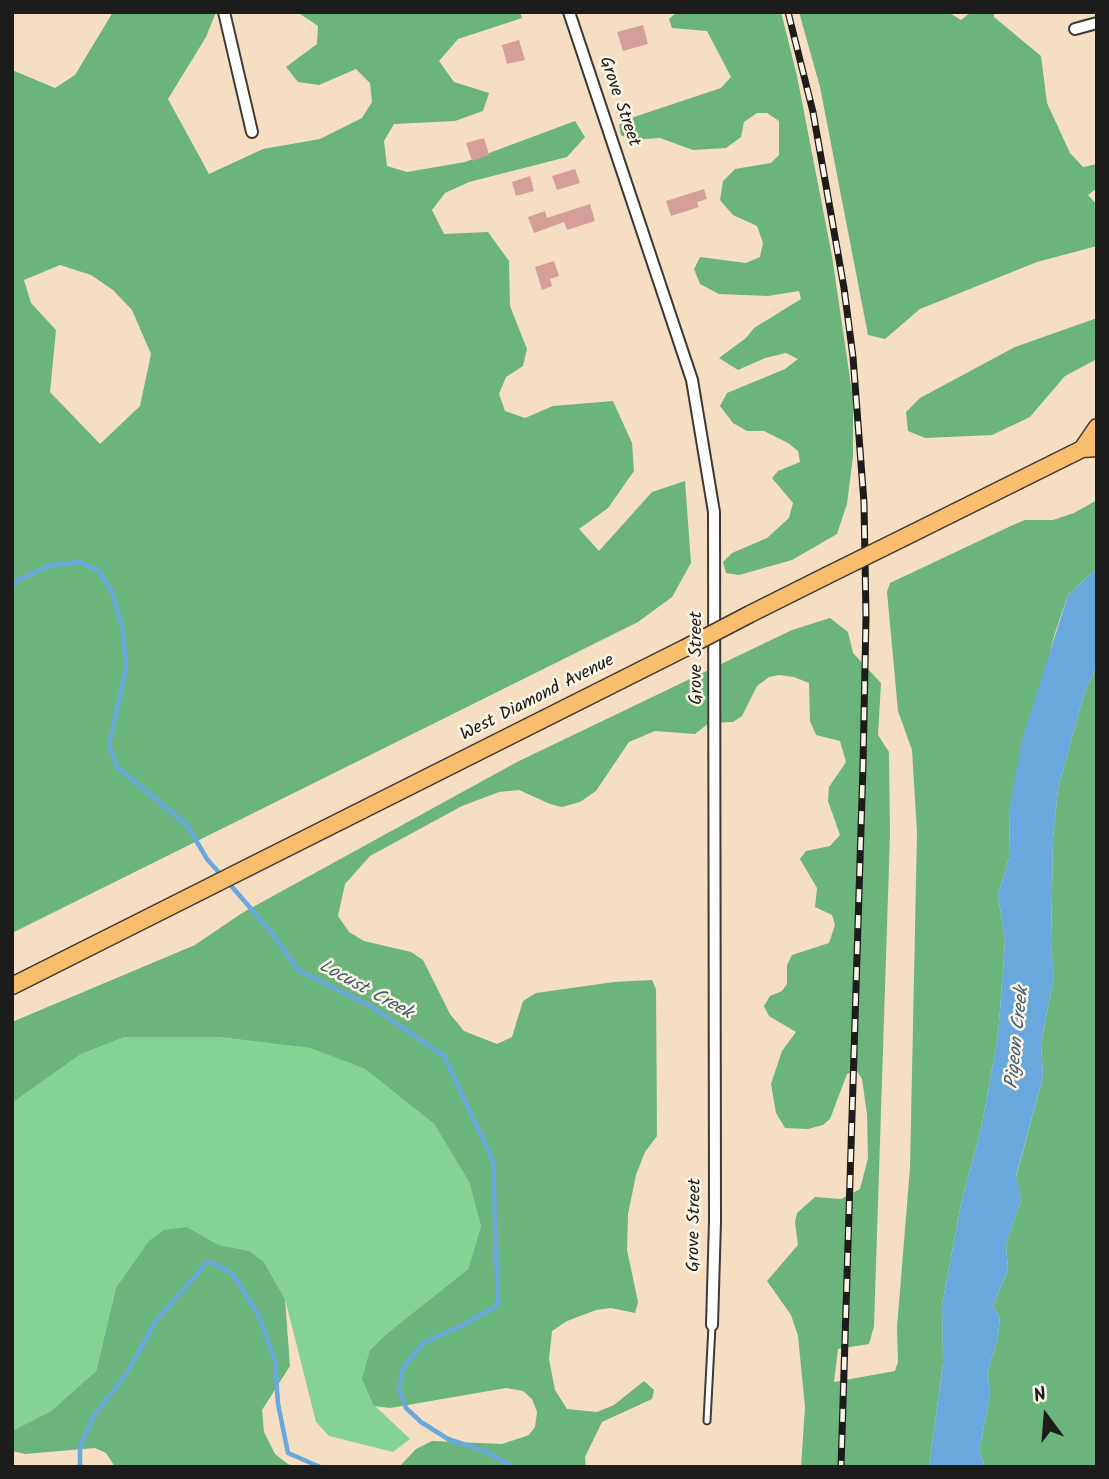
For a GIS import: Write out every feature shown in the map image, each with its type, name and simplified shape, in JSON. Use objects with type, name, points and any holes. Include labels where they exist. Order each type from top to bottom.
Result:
[{"type":"main road","name":"West Diamond Avenue","points":[[12,986],[826,576],[1089,448],[1097,427]]},
{"type":"street","points":[[224,12],[252,132]]},
{"type":"street","name":"Grove Street","points":[[569,12],[692,380],[714,512],[715,1221],[712,1325]]},
{"type":"street","points":[[1075,29],[1095,23],[1097,36]]},
{"type":"lane","points":[[707,1421],[712,1325]]},
{"type":"green space","points":[[113,12],[216,12],[206,37],[168,99],[209,174],[263,149],[320,139],[362,118],[372,102],[370,83],[356,69],[319,85],[298,82],[286,67],[317,44],[318,26],[297,12],[520,12],[522,18],[458,39],[439,61],[454,82],[489,93],[483,111],[455,121],[394,124],[384,141],[387,166],[407,172],[465,162],[575,121],[585,137],[567,157],[469,182],[445,193],[432,210],[444,234],[488,232],[509,261],[510,306],[527,349],[523,366],[506,377],[499,394],[505,411],[525,418],[553,406],[613,401],[632,443],[634,471],[608,508],[579,529],[599,551],[652,492],[685,481],[691,563],[672,597],[638,622],[12,933],[12,70],[55,88],[75,75]],"holes":[[[60,265],[91,275],[113,290],[132,310],[151,354],[140,406],[100,444],[50,392],[56,330],[31,303],[24,280]]]},
{"type":"green space","points":[[677,12],[781,12],[797,76],[832,256],[853,399],[853,456],[847,504],[837,534],[792,560],[739,575],[726,573],[723,562],[732,553],[767,538],[789,518],[793,503],[772,478],[778,471],[800,462],[798,451],[788,443],[764,431],[747,431],[733,423],[720,406],[727,393],[785,369],[798,359],[786,353],[765,358],[738,370],[719,358],[746,338],[754,328],[801,299],[799,291],[768,296],[719,294],[700,284],[694,269],[700,257],[746,263],[760,257],[763,243],[757,226],[733,215],[720,200],[723,181],[735,169],[771,163],[779,155],[779,121],[767,113],[757,113],[744,122],[741,137],[726,148],[693,150],[660,138],[632,140],[621,135],[619,125],[631,118],[721,88],[731,77],[707,31],[672,28],[669,19]]},
{"type":"green space","points":[[799,12],[948,12],[961,20],[971,12],[994,12],[994,17],[1041,56],[1047,103],[1070,153],[1083,167],[1097,164],[1097,188],[1088,195],[1097,205],[1097,246],[1037,262],[920,309],[885,339],[868,335],[820,87]]},
{"type":"green space","points":[[1097,318],[1097,359],[1065,376],[1030,417],[992,435],[925,438],[908,431],[906,412],[920,398],[1015,347]]},
{"type":"green space","points":[[1097,500],[1097,568],[1068,595],[1055,633],[1010,805],[1009,858],[998,895],[1005,942],[998,1036],[982,1124],[961,1204],[942,1305],[943,1363],[929,1467],[801,1467],[805,1407],[798,1336],[791,1315],[767,1281],[798,1245],[795,1222],[797,1213],[815,1197],[841,1199],[860,1189],[868,1158],[867,1114],[862,1079],[856,1070],[847,1074],[830,1119],[823,1125],[808,1129],[785,1128],[776,1113],[771,1084],[782,1051],[796,1032],[769,1016],[764,1006],[770,996],[782,991],[787,984],[787,965],[792,955],[829,943],[835,925],[832,915],[815,907],[817,888],[800,859],[806,851],[830,846],[840,835],[828,801],[829,787],[846,762],[840,741],[816,735],[810,721],[809,683],[794,677],[769,677],[757,686],[742,716],[733,722],[709,723],[695,734],[655,731],[629,742],[596,791],[580,802],[562,807],[519,790],[499,792],[462,806],[370,856],[345,884],[338,916],[349,932],[364,941],[411,952],[423,960],[450,1014],[464,1031],[497,1044],[512,1037],[523,1001],[536,993],[614,982],[652,980],[656,989],[657,1136],[645,1152],[636,1175],[628,1214],[627,1250],[638,1302],[635,1313],[611,1308],[596,1310],[567,1321],[552,1331],[549,1359],[555,1390],[567,1409],[597,1412],[614,1405],[644,1381],[654,1390],[652,1399],[602,1422],[585,1457],[586,1467],[399,1467],[416,1449],[432,1441],[502,1444],[529,1435],[535,1427],[537,1412],[532,1399],[523,1391],[506,1388],[390,1408],[374,1406],[362,1379],[370,1350],[468,1269],[481,1226],[469,1182],[434,1124],[365,1069],[310,1048],[218,1037],[125,1037],[81,1054],[12,1103],[12,1022],[195,945],[242,913],[517,762],[792,630],[830,618],[848,632],[853,653],[881,683],[878,735],[889,752],[890,834],[874,1326],[869,1344],[838,1349],[834,1382],[895,1371],[898,1362],[897,1327],[910,1168],[917,832],[912,750],[898,711],[887,592],[890,583],[1013,525],[1025,520],[1053,520],[1074,513]]},
{"type":"green space","points":[[1097,666],[1097,1467],[985,1467],[979,1451],[990,1396],[988,1371],[1000,1319],[993,1306],[1008,1270],[1006,1244],[1021,1200],[1016,1177],[1043,1077],[1041,1043],[1054,976],[1051,944],[1053,838],[1058,789],[1084,694]]},
{"type":"green space","points":[[125,1037],[217,1037],[311,1048],[365,1069],[434,1124],[469,1182],[481,1226],[468,1269],[370,1350],[375,1406],[410,1439],[393,1452],[329,1436],[316,1422],[285,1299],[264,1262],[250,1251],[219,1245],[187,1227],[116,1288],[96,1371],[51,1411],[12,1431],[12,1103],[81,1054]]},
{"type":"green space","points":[[187,1227],[219,1245],[250,1251],[264,1262],[285,1299],[290,1366],[262,1410],[264,1432],[275,1454],[296,1467],[115,1467],[106,1453],[95,1448],[25,1454],[12,1451],[12,1431],[51,1411],[96,1371],[116,1288],[149,1241],[164,1230]]},
{"type":"water","name":"Pigeon Creek","points":[[1097,568],[1097,666],[1084,694],[1058,789],[1053,838],[1051,944],[1054,976],[1041,1043],[1043,1077],[1016,1176],[1021,1200],[1006,1244],[1008,1270],[993,1306],[1000,1319],[988,1371],[990,1396],[979,1451],[985,1467],[929,1467],[943,1363],[942,1305],[961,1204],[982,1124],[998,1036],[1005,942],[998,895],[1009,858],[1010,805],[1022,740],[1068,595]]},
{"type":"building","points":[[643,25],[648,44],[623,51],[617,32]]},
{"type":"building","points":[[519,40],[525,60],[507,64],[502,45]]},
{"type":"building","points":[[484,138],[489,155],[472,161],[466,143]]},
{"type":"building","points":[[575,169],[580,183],[557,190],[552,176]]},
{"type":"building","points":[[530,176],[534,191],[516,196],[512,182]]},
{"type":"building","points":[[704,189],[707,199],[697,202],[699,207],[671,216],[666,201]]},
{"type":"building","points":[[590,204],[595,221],[567,230],[564,222],[534,233],[528,217],[545,211],[547,218]]},
{"type":"building","points":[[554,261],[559,276],[550,279],[552,286],[542,290],[535,267]]},
{"type":"waterway","name":"Locust Creek","points":[[12,585],[51,565],[80,562],[99,571],[112,592],[123,631],[126,668],[109,745],[117,767],[187,825],[207,859],[221,875]]},
{"type":"waterway","name":"Locust Creek","points":[[227,881],[272,933],[298,970],[372,1007],[444,1056],[493,1161],[498,1305],[423,1343],[403,1368],[399,1389],[406,1408],[421,1422],[448,1439],[487,1452],[513,1467]]},
{"type":"waterway","name":"Locust Creek","points":[[80,1467],[80,1447],[93,1417],[128,1371],[155,1322],[208,1261],[232,1273],[259,1316],[275,1361],[278,1404],[288,1453],[320,1467]]},
{"type":"railway","points":[[788,12],[813,112],[844,288],[853,357],[864,503],[866,617],[863,765],[841,1467]]}]
